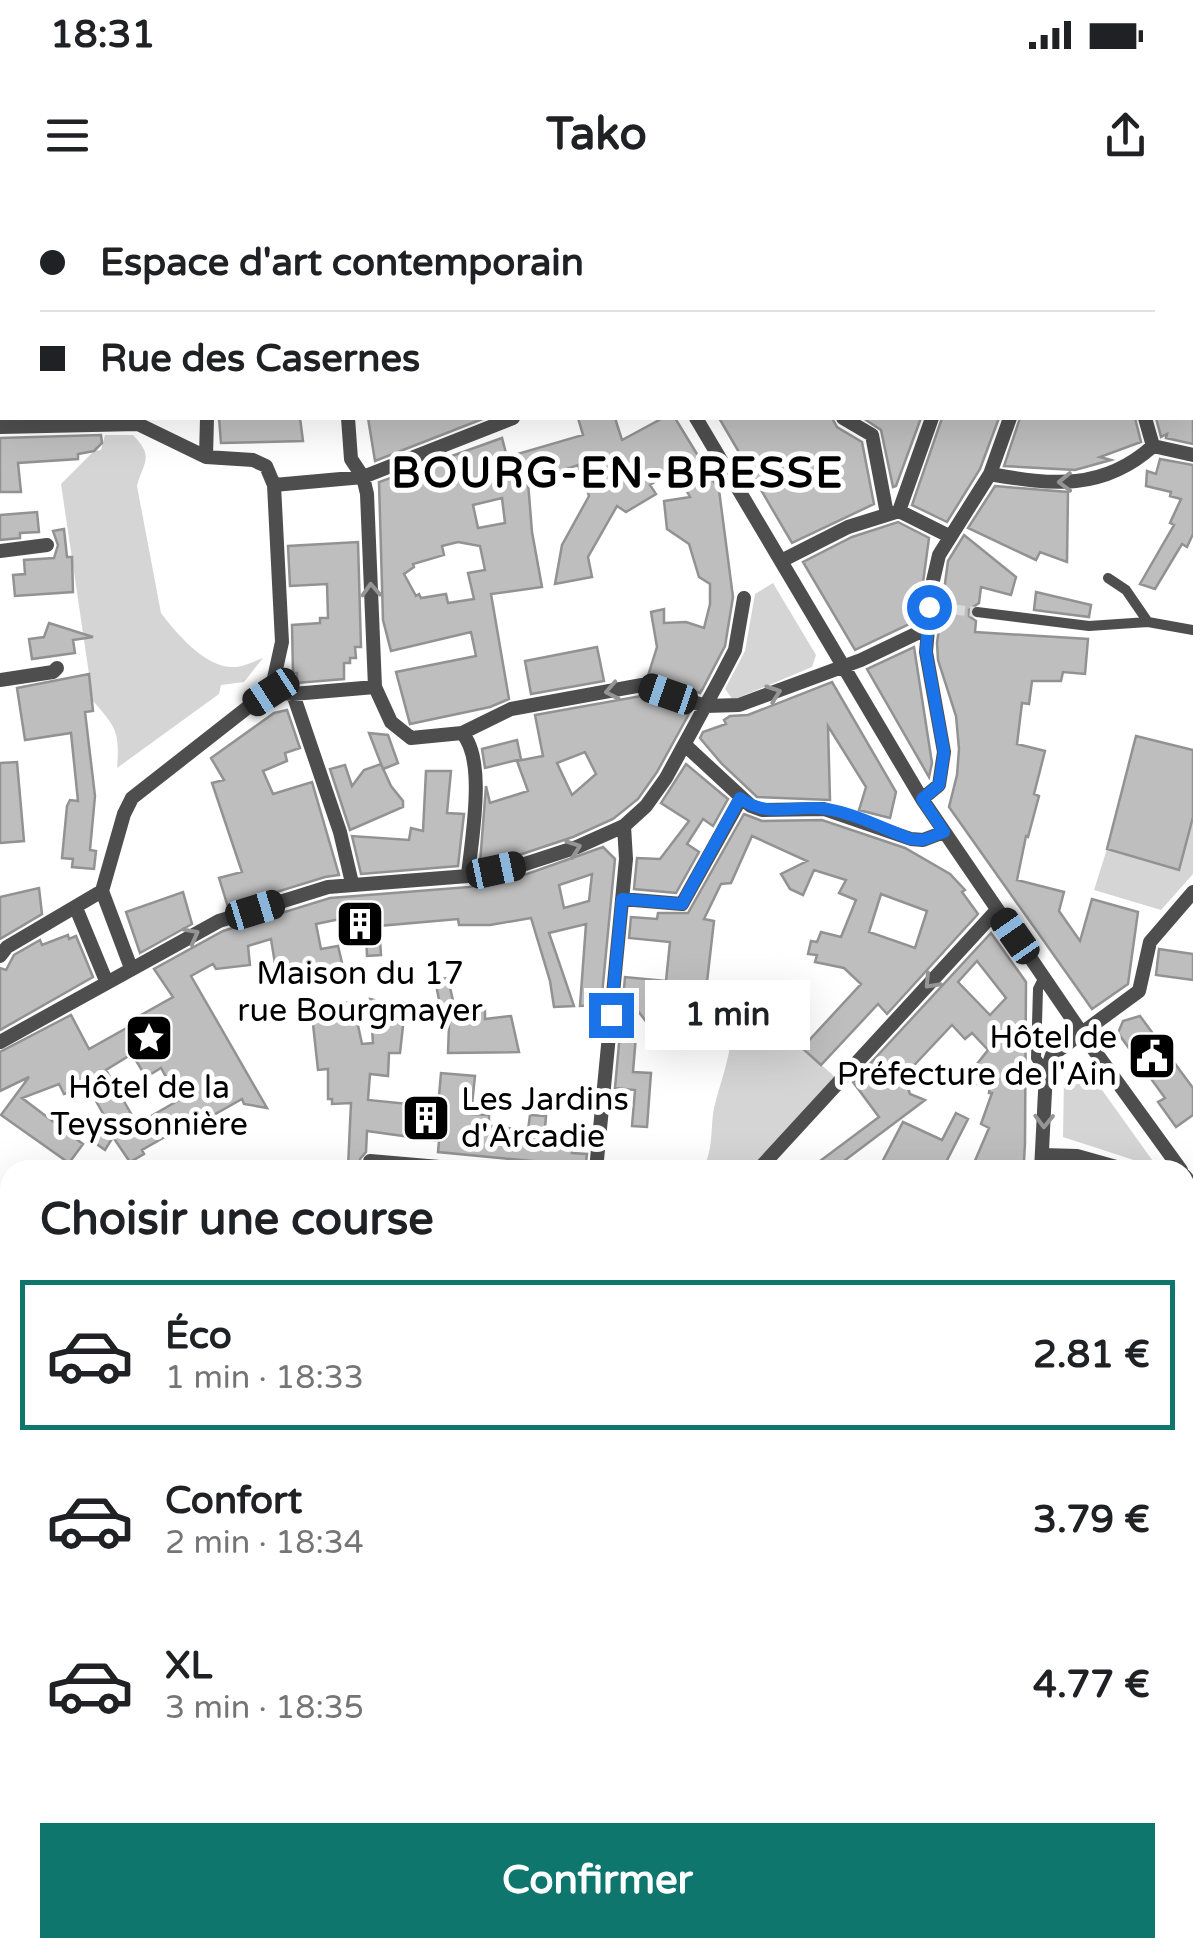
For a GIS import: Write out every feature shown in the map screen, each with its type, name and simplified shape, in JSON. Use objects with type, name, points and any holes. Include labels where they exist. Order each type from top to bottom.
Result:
[{"type":"street","points":[[206,457],[207,420]]},
{"type":"street","points":[[348,420],[351,459],[362,477],[366,494],[375,687],[391,722],[410,738],[462,733],[511,709],[642,685],[705,706],[739,706],[926,629]]},
{"type":"street","points":[[274,485],[362,477],[508,420]]},
{"type":"street","points":[[697,420],[922,799],[1174,1160]]},
{"type":"street","points":[[846,420],[872,435],[893,512]]},
{"type":"street","points":[[893,512],[931,420]]},
{"type":"street","points":[[922,799],[939,785],[944,752],[926,652],[926,629],[934,607],[939,556],[990,474],[1009,420]]},
{"type":"street","points":[[1146,420],[1153,446]]},
{"type":"street","points":[[0,428],[138,424],[206,457],[259,462],[269,470],[274,485],[282,642],[271,692],[132,798],[102,892],[6,947],[0,956]]},
{"type":"street","points":[[990,474],[1044,482],[1084,482],[1137,460],[1153,446]]},
{"type":"street","points":[[1153,446],[1193,456]]},
{"type":"street","points":[[781,562],[848,527],[893,512],[949,536]]},
{"type":"street","points":[[0,551],[47,545]]},
{"type":"street","points":[[1108,578],[1126,590],[1148,622]]},
{"type":"street","points":[[0,1042],[219,922],[328,887],[468,876],[525,864],[577,848],[624,826],[646,806],[735,650],[744,598]]},
{"type":"street","points":[[977,612],[1088,626],[1148,622],[1193,630]]},
{"type":"street","points":[[0,680],[57,668]]},
{"type":"street","points":[[271,692],[293,694],[375,687]]},
{"type":"street","points":[[293,694],[340,832],[352,884]]},
{"type":"street","points":[[462,733],[472,743],[475,771],[468,876]]},
{"type":"street","points":[[684,745],[740,798],[762,810],[812,808],[842,813],[911,839],[923,840],[944,832]]},
{"type":"street","points":[[622,899],[682,904],[740,798]]},
{"type":"street","points":[[597,1160],[626,858],[624,826]]},
{"type":"street","points":[[102,892],[132,968]]},
{"type":"street","points":[[1042,1160],[1046,1072],[1052,1055],[1139,991],[1150,942],[1193,892]]},
{"type":"street","points":[[76,908],[107,983]]},
{"type":"street","points":[[767,1160],[997,910]]},
{"type":"street","points":[[1044,977],[1038,989],[1035,1034],[1036,1058],[1046,1072]]},
{"type":"street","points":[[1053,1160],[1076,1156],[1091,1160]]},
{"type":"shaded area","points":[[105,435],[133,435],[146,455],[137,486],[161,613],[183,639],[211,661],[235,667],[263,658],[244,682],[221,685],[219,694],[117,768],[115,731],[93,701],[61,484],[94,451],[101,450]]},
{"type":"shaded area","points":[[773,583],[816,655],[812,667],[733,700],[725,689],[745,651],[755,594]]},
{"type":"shaded area","points":[[1193,817],[1193,874],[1161,910],[1094,890],[1107,849],[1179,869]]},
{"type":"shaded area","points":[[747,1008],[759,1009],[835,1077],[759,1160],[706,1160],[731,1037],[744,1038]]},
{"type":"shaded area","points":[[1087,1069],[1152,1160],[1134,1160],[1063,1137],[1064,1077]]},
{"type":"building","points":[[219,420],[300,420],[303,441],[221,443]]},
{"type":"building","points":[[368,420],[480,420],[375,461]]},
{"type":"building","points":[[579,420],[616,420],[622,440],[659,420],[676,420],[719,490],[733,597],[725,646],[700,693],[648,676],[657,647],[651,612],[664,609],[664,623],[686,622],[704,628],[710,604],[710,584],[699,577],[689,544],[667,529],[664,501],[690,497],[674,469],[650,485],[656,494],[626,512],[617,506],[588,557],[592,577],[555,584],[562,545],[589,496],[578,465],[528,482],[542,587],[491,594],[509,699],[490,707],[410,724],[396,672],[476,656],[471,632],[391,651],[383,620],[379,482],[502,438],[507,457],[583,435]],"holes":[[[502,498],[505,523],[478,528],[473,505]],[[458,542],[480,546],[485,570],[468,573],[474,599],[448,603],[446,594],[416,596],[404,574],[413,564],[444,555],[442,546]]]},
{"type":"building","points":[[720,420],[833,420],[837,427],[862,442],[874,504],[792,543]]},
{"type":"building","points":[[866,420],[920,420],[893,487],[881,430]]},
{"type":"building","points":[[941,420],[998,420],[980,469],[947,522],[912,505]]},
{"type":"building","points":[[1019,420],[1136,420],[1141,442],[1100,457],[1111,460],[1075,470],[1004,466]]},
{"type":"building","points":[[1157,420],[1193,420],[1193,444],[1166,438],[1167,434],[1161,437]]},
{"type":"building","points":[[101,435],[102,443],[94,451],[78,454],[78,459],[18,463],[21,492],[0,492],[0,438]]},
{"type":"building","points":[[1160,459],[1193,465],[1193,534],[1187,547],[1182,544],[1155,589],[1140,584],[1174,525],[1170,523],[1181,499],[1170,496],[1171,492],[1146,486],[1147,471],[1156,474]]},
{"type":"building","points":[[995,486],[1068,492],[1067,562],[1040,552],[1036,560],[968,528]]},
{"type":"building","points":[[37,512],[39,532],[0,540],[0,515]]},
{"type":"building","points":[[898,522],[929,538],[918,620],[855,650],[803,562],[852,537]]},
{"type":"building","points":[[64,529],[67,557],[72,557],[73,592],[15,596],[13,575],[25,574],[24,560],[54,558],[58,545],[53,531]]},
{"type":"building","points":[[964,535],[1016,577],[1011,595],[981,587],[979,603],[969,610],[969,616],[976,621],[975,632],[1088,639],[1085,674],[1063,672],[1061,681],[1032,681],[1029,704],[1022,703],[1017,744],[1045,751],[1034,794],[1039,796],[1017,880],[1064,892],[1059,911],[1080,941],[1092,899],[1138,912],[1128,984],[1092,1009],[949,807],[959,749],[956,716],[938,660],[937,643],[948,561]]},
{"type":"building","points":[[358,542],[361,647],[355,647],[356,658],[344,663],[344,679],[297,683],[297,673],[293,673],[292,625],[320,623],[320,618],[328,618],[327,584],[290,586],[288,546]]},
{"type":"building","points":[[1036,592],[1091,605],[1089,617],[1034,610]]},
{"type":"building","points":[[49,623],[93,637],[73,640],[75,653],[32,659],[29,639],[44,637]]},
{"type":"building","points":[[597,647],[604,681],[531,694],[525,661]]},
{"type":"building","points":[[914,647],[932,763],[929,777],[867,669]]},
{"type":"building","points":[[89,674],[93,711],[85,712],[95,796],[90,850],[96,851],[94,869],[72,867],[73,859],[62,858],[67,806],[70,800],[78,801],[71,733],[25,740],[17,688]]},
{"type":"building","points":[[832,682],[896,792],[890,818],[859,810],[866,787],[828,726],[830,800],[757,797],[700,738],[703,732],[726,724],[724,720],[730,716],[748,715]]},
{"type":"building","points":[[641,696],[690,712],[638,799],[613,819],[522,854],[480,863],[486,786],[490,803],[528,791],[517,761],[543,756],[535,715]],"holes":[[[585,752],[596,774],[572,795],[557,763]]]},
{"type":"building","points":[[287,710],[300,748],[285,753],[287,761],[263,771],[273,794],[312,782],[339,875],[228,907],[219,878],[242,872],[212,783],[224,780],[211,758],[274,713]]},
{"type":"building","points":[[369,733],[388,735],[398,763],[383,769]]},
{"type":"building","points":[[1136,736],[1193,750],[1193,817],[1179,870],[1107,849]]},
{"type":"building","points":[[517,740],[521,759],[485,768],[482,749]]},
{"type":"building","points":[[17,762],[24,841],[0,843],[0,763]]},
{"type":"building","points":[[381,764],[403,807],[350,830],[330,769],[345,765],[352,786],[364,770]]},
{"type":"building","points":[[686,764],[728,799],[713,826],[703,819],[687,844],[699,852],[676,893],[634,889],[637,858],[660,859],[689,821],[661,803]]},
{"type":"building","points":[[426,771],[451,771],[447,813],[464,814],[458,866],[361,874],[352,836],[409,840],[411,828],[423,831]]},
{"type":"building","points":[[744,814],[762,821],[822,820],[905,848],[950,874],[965,890],[962,892],[978,914],[887,1014],[878,1004],[821,1065],[802,1048],[861,984],[844,968],[815,962],[817,955],[808,954],[811,941],[817,942],[821,932],[841,937],[856,900],[839,893],[846,880],[814,870],[803,895],[790,889],[781,874],[807,861],[752,836],[731,883],[721,884],[704,919],[714,921],[707,982],[749,985],[747,1008],[714,1005],[711,1038],[654,1032],[638,1011],[633,1072],[651,1073],[647,1127],[632,1126],[635,1090],[615,1088],[625,977],[666,981],[670,942],[629,938],[631,917],[657,919],[658,913],[688,913]],"holes":[[[881,894],[927,911],[915,948],[869,932]]]},
{"type":"building","points":[[603,847],[615,859],[601,1005],[580,1006],[586,924],[549,933],[574,1006],[554,1007],[531,918],[490,925],[459,925],[458,919],[379,926],[381,955],[367,956],[366,934],[343,934],[340,919],[316,924],[321,949],[338,946],[343,967],[278,982],[271,939],[248,946],[250,965],[216,969],[213,964],[191,976],[267,1108],[244,1104],[242,1099],[201,1122],[198,1118],[142,1150],[144,1154],[134,1160],[129,1160],[113,1137],[105,1150],[88,1138],[110,1126],[88,1087],[64,1094],[59,1084],[22,1098],[83,1144],[71,1160],[65,1160],[1,1115],[29,1077],[0,1091],[0,1052],[71,1015],[89,1049],[173,997],[154,969],[223,931],[330,898],[469,887],[527,874]],"holes":[[[592,874],[589,901],[564,908],[559,885]],[[132,1054],[146,1077],[161,1068],[179,1100],[137,1124],[106,1070]]]},
{"type":"building","points":[[39,888],[42,914],[0,939],[0,897]]},
{"type":"building","points":[[183,892],[192,924],[140,953],[126,912]]},
{"type":"building","points":[[991,933],[1026,982],[1024,1160],[975,1160],[989,1128],[981,1124],[992,1093],[990,1084],[961,1084],[988,1050],[972,1033],[965,1039],[952,1025],[904,1076],[910,1094],[925,1100],[845,1160],[821,1160],[879,1117],[853,1082]],"holes":[[[977,961],[1006,998],[990,1015],[958,982]]]},
{"type":"building","points":[[68,935],[69,939],[76,936],[93,977],[0,1030],[0,968],[6,970],[14,955],[40,940],[42,945]]},
{"type":"building","points":[[1159,949],[1193,954],[1193,980],[1156,975]]},
{"type":"building","points":[[448,978],[455,1010],[485,1008],[485,1019],[511,1016],[519,1052],[448,1053],[449,1025],[444,1024],[435,980]]},
{"type":"building","points":[[370,999],[405,1008],[400,1053],[389,1053],[388,1076],[370,1074],[368,1100],[438,1107],[441,1073],[475,1076],[471,1114],[489,1115],[489,1126],[528,1130],[530,1115],[546,1116],[545,1129],[574,1132],[572,1153],[587,1154],[586,1160],[521,1160],[438,1152],[439,1141],[367,1131],[366,1152],[360,1160],[348,1160],[351,1103],[332,1104],[332,1099],[328,1099],[328,1069],[318,1070],[311,1006],[353,1002],[362,1044],[373,1043]]},
{"type":"building","name":"Hôtel de Préfecture de l'Ain","points":[[1140,1016],[1193,1088],[1193,1115],[1176,1127],[1158,1102],[1165,1098],[1118,1033],[1123,1021]]},
{"type":"building","points":[[956,1113],[968,1119],[947,1160],[883,1160],[903,1122],[942,1140]]},
{"type":"tunnel","points":[[940,608],[977,612]]},
{"type":"place","name":"Maison du 17 rue Bourgmayer","points":[[360,924]]},
{"type":"place","name":"Hôtel de la Teyssonnière","points":[[149,1038]]},
{"type":"place","name":"Hôtel de Préfecture de l'Ain","points":[[1152,1056]]},
{"type":"place","name":"Les Jardins d'Arcadie","points":[[426,1118]]},
{"type":"district","name":"BOURG-EN-BRESSE","points":[[618,473]]},
{"type":"route","points":[[611,1015],[622,899],[682,904],[740,798],[762,810],[812,808],[842,813],[911,839],[923,840],[944,832],[922,799],[939,785],[944,752],[926,652],[929,607]]}]
